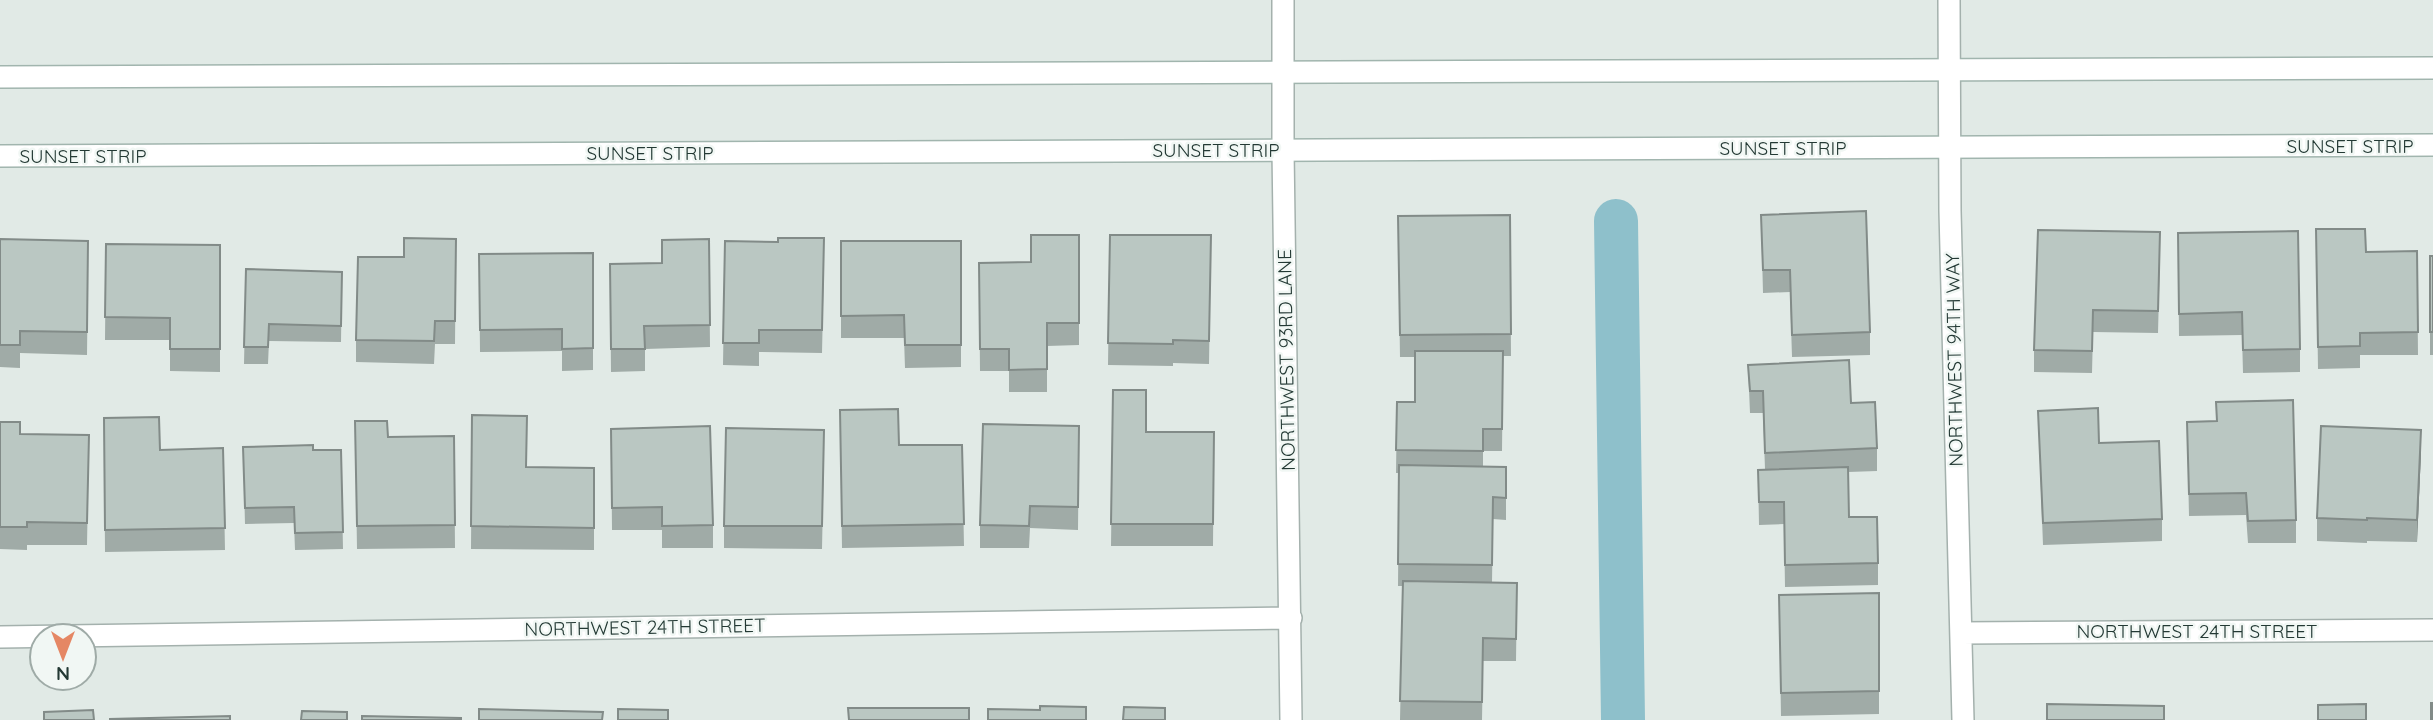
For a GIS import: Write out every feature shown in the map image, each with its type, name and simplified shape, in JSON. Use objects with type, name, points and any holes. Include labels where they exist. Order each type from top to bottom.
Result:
[{"type":"street","name":"NORTHWEST 93RD LANE","points":[[1283,0],[1291,720]]},
{"type":"street","name":"NORTHWEST 94TH WAY","points":[[1949,0],[1949,147],[1963,720]]},
{"type":"street","points":[[0,77],[2433,68]]},
{"type":"street","name":"SUNSET STRIP","points":[[0,156],[2433,145]]},
{"type":"street","name":"NORTHWEST 24TH STREET","points":[[0,636],[1291,618]]},
{"type":"street","name":"NORTHWEST 24TH STREET","points":[[1961,633],[2433,630]]},
{"type":"building","points":[[1866,211],[1870,332],[1792,335],[1790,270],[1763,270],[1761,215]]},
{"type":"building","points":[[1510,215],[1511,334],[1400,335],[1398,216]]},
{"type":"building","points":[[2316,229],[2365,229],[2366,252],[2417,251],[2418,332],[2360,333],[2360,346],[2318,347]]},
{"type":"building","points":[[2038,230],[2160,232],[2158,311],[2093,310],[2092,351],[2034,350]]},
{"type":"building","points":[[2298,231],[2300,349],[2243,350],[2242,312],[2179,314],[2178,233]]},
{"type":"building","points":[[1031,235],[1079,235],[1079,323],[1047,323],[1047,369],[1009,370],[1009,349],[980,349],[979,263],[1031,262]]},
{"type":"building","points":[[1110,235],[1211,235],[1209,341],[1173,340],[1173,344],[1108,343]]},
{"type":"building","points":[[404,238],[456,239],[455,321],[435,321],[434,341],[356,340],[358,257],[404,257]]},
{"type":"building","points":[[778,238],[824,238],[822,330],[759,330],[759,343],[723,343],[725,241],[778,242]]},
{"type":"building","points":[[0,239],[88,241],[87,332],[20,331],[20,345],[0,345]]},
{"type":"building","points":[[709,239],[710,325],[644,326],[645,349],[611,349],[610,264],[662,263],[662,240]]},
{"type":"building","points":[[841,241],[961,241],[961,345],[905,345],[904,315],[841,316]]},
{"type":"building","points":[[106,244],[220,245],[220,349],[170,349],[170,318],[105,317]]},
{"type":"building","points":[[593,253],[593,348],[562,349],[562,329],[480,330],[479,254]]},
{"type":"building","points":[[2430,256],[2433,256],[2433,332],[2430,332]]},
{"type":"building","points":[[246,269],[342,272],[341,326],[269,324],[268,347],[244,347]]},
{"type":"building","points":[[1415,351],[1503,351],[1502,429],[1483,429],[1483,451],[1396,450],[1397,402],[1415,402]]},
{"type":"building","points":[[1849,360],[1851,403],[1875,402],[1877,448],[1765,453],[1763,391],[1750,391],[1748,365]]},
{"type":"building","points":[[1113,390],[1146,390],[1146,432],[1214,432],[1213,524],[1111,524]]},
{"type":"building","points":[[2293,400],[2296,520],[2248,521],[2246,493],[2189,494],[2187,422],[2217,421],[2216,402]]},
{"type":"building","points":[[2098,408],[2099,443],[2159,441],[2162,519],[2043,523],[2038,411]]},
{"type":"building","points":[[898,409],[899,445],[962,445],[964,524],[842,526],[840,410]]},
{"type":"building","points":[[472,415],[527,416],[526,467],[594,468],[594,528],[471,526]]},
{"type":"building","points":[[159,417],[160,450],[223,448],[225,528],[105,530],[104,418]]},
{"type":"building","points":[[355,421],[387,421],[388,437],[454,436],[455,525],[357,526]]},
{"type":"building","points":[[0,422],[20,422],[20,434],[89,435],[87,523],[27,522],[27,527],[0,527]]},
{"type":"building","points":[[983,424],[1079,426],[1078,507],[1030,506],[1029,526],[980,525]]},
{"type":"building","points":[[710,426],[713,525],[662,526],[662,507],[612,508],[611,429]]},
{"type":"building","points":[[2321,426],[2421,430],[2417,520],[2317,518]]},
{"type":"building","points":[[726,428],[824,430],[822,526],[724,526]]},
{"type":"building","points":[[313,445],[313,450],[341,450],[343,532],[295,533],[294,507],[245,508],[243,447]]},
{"type":"building","points":[[1399,465],[1506,467],[1506,498],[1493,497],[1492,565],[1398,564]]},
{"type":"building","points":[[1848,467],[1849,517],[1877,517],[1878,563],[1785,565],[1784,502],[1759,502],[1758,470]]},
{"type":"building","points":[[1403,581],[1517,583],[1516,639],[1483,638],[1482,702],[1400,701]]},
{"type":"building","points":[[1879,593],[1879,691],[1781,693],[1779,595]]},
{"type":"building","points":[[2433,703],[2433,720],[2431,720]]},
{"type":"building","points":[[2047,704],[2164,706],[2164,720],[2047,720]]},
{"type":"building","points":[[2366,704],[2366,720],[2318,720],[2318,705]]},
{"type":"building","points":[[1040,706],[1086,707],[1086,720],[988,720],[988,709],[1040,710]]},
{"type":"building","points":[[1124,707],[1165,708],[1165,720],[1123,720]]},
{"type":"building","points":[[848,708],[969,708],[969,720],[849,720]]},
{"type":"building","points":[[479,709],[603,712],[602,720],[479,720]]},
{"type":"building","points":[[618,709],[668,710],[668,720],[618,720]]},
{"type":"building","points":[[93,710],[94,720],[44,720],[44,712]]},
{"type":"building","points":[[302,711],[347,712],[347,720],[301,720]]},
{"type":"building","points":[[230,716],[230,720],[110,720],[110,719]]},
{"type":"building","points":[[362,716],[461,718],[461,720],[362,720]]},
{"type":"waterway","points":[[1616,221],[1623,720]]}]
